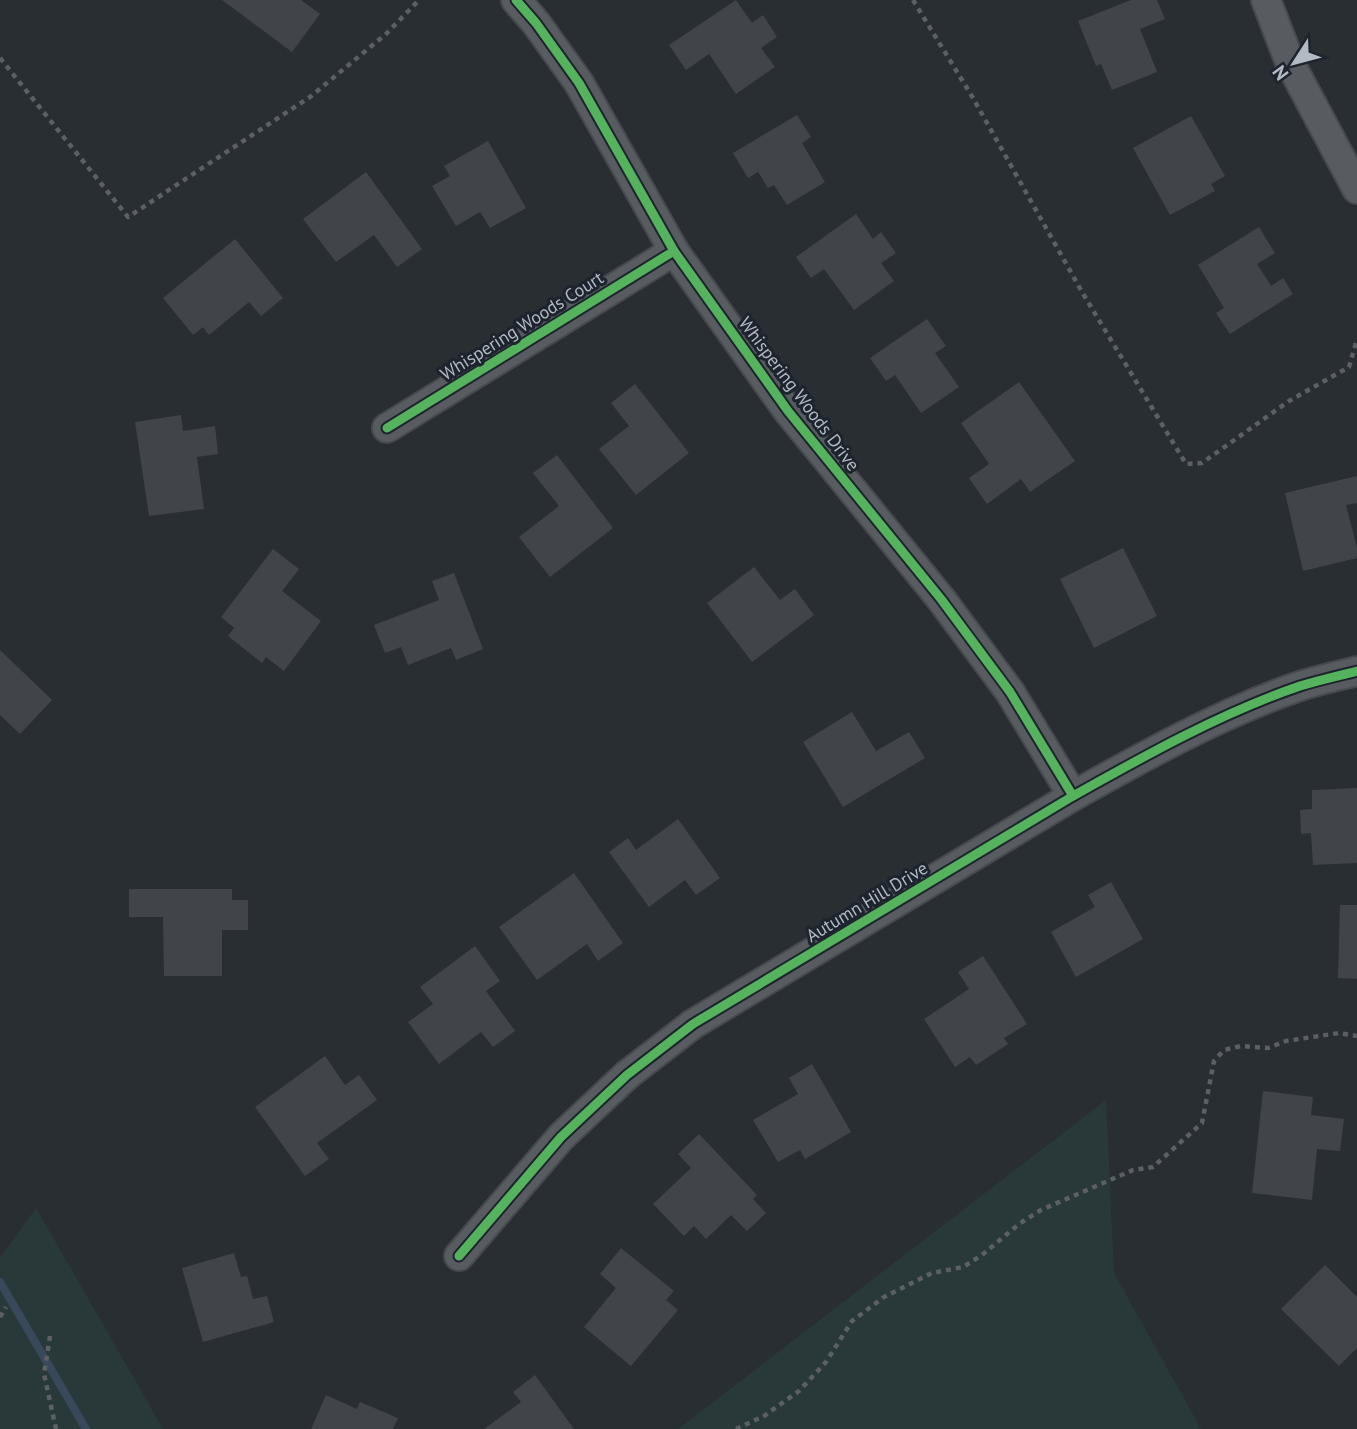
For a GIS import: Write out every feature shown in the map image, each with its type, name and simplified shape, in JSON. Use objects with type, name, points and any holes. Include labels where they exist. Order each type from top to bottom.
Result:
[{"type":"street","name":"Whispering Woods Drive","points":[[516,0],[579,83],[674,251],[788,411],[941,599],[1010,692],[1073,796]]},
{"type":"street","points":[[1266,0],[1292,65],[1357,189]]},
{"type":"street","name":"Whispering Woods Court","points":[[387,428],[674,251]]},
{"type":"street","name":"Autumn Hill Drive","points":[[459,1256],[561,1137],[627,1075],[693,1024],[1073,796],[1218,719],[1300,687],[1357,670]]},
{"type":"path","points":[[0,58],[128,217],[310,97],[386,34],[419,0]]},
{"type":"path","points":[[913,0],[973,98],[1082,292],[1186,464],[1202,463],[1289,401],[1349,367],[1357,338]]},
{"type":"path","points":[[736,1429],[764,1416],[799,1391],[827,1362],[852,1321],[884,1297],[932,1273],[963,1267],[1041,1209],[1133,1170],[1153,1167],[1202,1123],[1214,1060],[1224,1050],[1241,1046],[1268,1048],[1286,1041],[1339,1033],[1357,1036]]},
{"type":"path","points":[[0,1317],[6,1307]]},
{"type":"path","points":[[50,1336],[44,1374],[56,1429]]},
{"type":"shaded area","points":[[1106,1100],[1114,1273],[1201,1429],[678,1429]]},
{"type":"shaded area","points":[[36,1208],[163,1429],[0,1429],[0,1258]]},
{"type":"building","points":[[222,0],[301,0],[320,14],[292,52]]},
{"type":"building","points":[[736,0],[752,23],[763,15],[777,37],[761,48],[775,67],[736,94],[709,54],[686,70],[669,45]]},
{"type":"building","points":[[1131,0],[1157,0],[1165,19],[1140,29],[1157,72],[1112,90],[1101,64],[1096,66],[1078,21]]},
{"type":"building","points":[[797,115],[811,137],[802,143],[825,182],[787,205],[774,185],[768,188],[758,172],[748,178],[733,153]]},
{"type":"building","points":[[1191,116],[1225,176],[1211,184],[1215,191],[1170,215],[1133,148]]},
{"type":"building","points":[[488,141],[526,208],[490,228],[480,212],[456,226],[432,186],[450,176],[444,166]]},
{"type":"building","points":[[366,172],[422,249],[397,267],[374,235],[336,262],[303,219]]},
{"type":"building","points":[[856,214],[873,239],[881,232],[896,253],[881,263],[894,281],[854,310],[824,269],[811,278],[796,257]]},
{"type":"building","points":[[1259,227],[1275,253],[1257,264],[1271,286],[1283,278],[1293,294],[1230,334],[1216,313],[1224,308],[1198,265]]},
{"type":"building","points":[[235,239],[283,298],[261,316],[249,302],[209,335],[203,327],[193,335],[163,298]]},
{"type":"building","points":[[927,319],[946,346],[935,353],[959,387],[921,413],[895,375],[886,381],[870,358]]},
{"type":"building","points":[[1019,382],[1075,461],[1030,492],[1021,479],[987,504],[969,478],[989,464],[961,423]]},
{"type":"building","points":[[635,384],[689,453],[636,495],[599,449],[629,426],[611,403]]},
{"type":"building","points":[[181,415],[183,431],[215,426],[218,454],[197,457],[204,509],[149,516],[135,422]]},
{"type":"building","points":[[557,455],[613,528],[550,577],[519,537],[559,506],[533,473]]},
{"type":"building","points":[[1357,476],[1357,503],[1346,505],[1357,558],[1303,571],[1285,493]]},
{"type":"building","points":[[1123,548],[1157,616],[1094,648],[1060,579]]},
{"type":"building","points":[[273,549],[299,569],[282,591],[321,621],[284,671],[266,657],[262,663],[228,636],[234,628],[221,617]]},
{"type":"building","points":[[754,567],[780,600],[795,589],[814,615],[752,662],[707,603]]},
{"type":"building","points":[[454,573],[483,649],[456,660],[451,648],[408,665],[401,647],[385,653],[374,625],[439,600],[432,581]]},
{"type":"building","points":[[0,650],[52,700],[20,734],[0,715]]},
{"type":"building","points":[[852,712],[876,751],[909,732],[925,758],[843,807],[803,742]]},
{"type":"building","points":[[1357,788],[1357,863],[1313,865],[1311,833],[1301,834],[1300,810],[1312,809],[1312,790]]},
{"type":"building","points":[[678,819],[720,878],[696,895],[685,880],[649,907],[609,852],[628,838],[636,850]]},
{"type":"building","points":[[574,873],[623,943],[598,961],[587,944],[537,980],[499,927]]},
{"type":"building","points":[[1111,882],[1143,939],[1076,977],[1051,932],[1095,907],[1088,895]]},
{"type":"building","points":[[129,889],[232,889],[232,900],[248,900],[248,930],[222,930],[222,976],[164,976],[163,917],[129,917]]},
{"type":"building","points":[[1340,905],[1357,905],[1357,979],[1338,978]]},
{"type":"building","points":[[475,946],[500,981],[486,991],[515,1031],[493,1047],[481,1032],[439,1064],[408,1022],[433,1004],[420,987]]},
{"type":"building","points":[[983,956],[1027,1024],[1004,1038],[1008,1044],[976,1065],[970,1057],[955,1067],[924,1019],[969,989],[958,972]]},
{"type":"building","points":[[325,1056],[345,1085],[359,1075],[377,1100],[317,1143],[329,1159],[305,1176],[255,1107]]},
{"type":"building","points":[[812,1064],[851,1132],[805,1159],[800,1150],[778,1162],[753,1120],[798,1094],[789,1078]]},
{"type":"building","points":[[1263,1091],[1313,1097],[1311,1115],[1344,1119],[1340,1151],[1317,1149],[1312,1200],[1252,1193]]},
{"type":"building","points":[[699,1134],[757,1195],[753,1199],[766,1213],[747,1231],[731,1215],[706,1239],[694,1226],[684,1236],[653,1204],[691,1168],[678,1154]]},
{"type":"building","points":[[621,1248],[674,1291],[666,1300],[678,1310],[631,1366],[584,1327],[616,1288],[600,1274]]},
{"type":"building","points":[[234,1253],[241,1277],[247,1276],[253,1299],[267,1296],[274,1322],[203,1342],[182,1268]]},
{"type":"building","points":[[1325,1265],[1357,1297],[1357,1348],[1339,1366],[1281,1309]]},
{"type":"building","points":[[535,1375],[574,1429],[484,1429],[521,1402],[513,1392]]},
{"type":"building","points":[[326,1395],[357,1409],[360,1402],[398,1418],[393,1429],[311,1429]]},
{"type":"waterway","points":[[0,1282],[86,1429]]},
{"type":"cycle path","points":[[516,0],[579,83],[674,251],[788,411],[941,599],[1010,692],[1073,796]]},
{"type":"cycle path","points":[[387,428],[674,251]]},
{"type":"cycle path","points":[[459,1256],[561,1137],[627,1075],[693,1024],[1073,796],[1156,750],[1271,697],[1357,671]]}]
